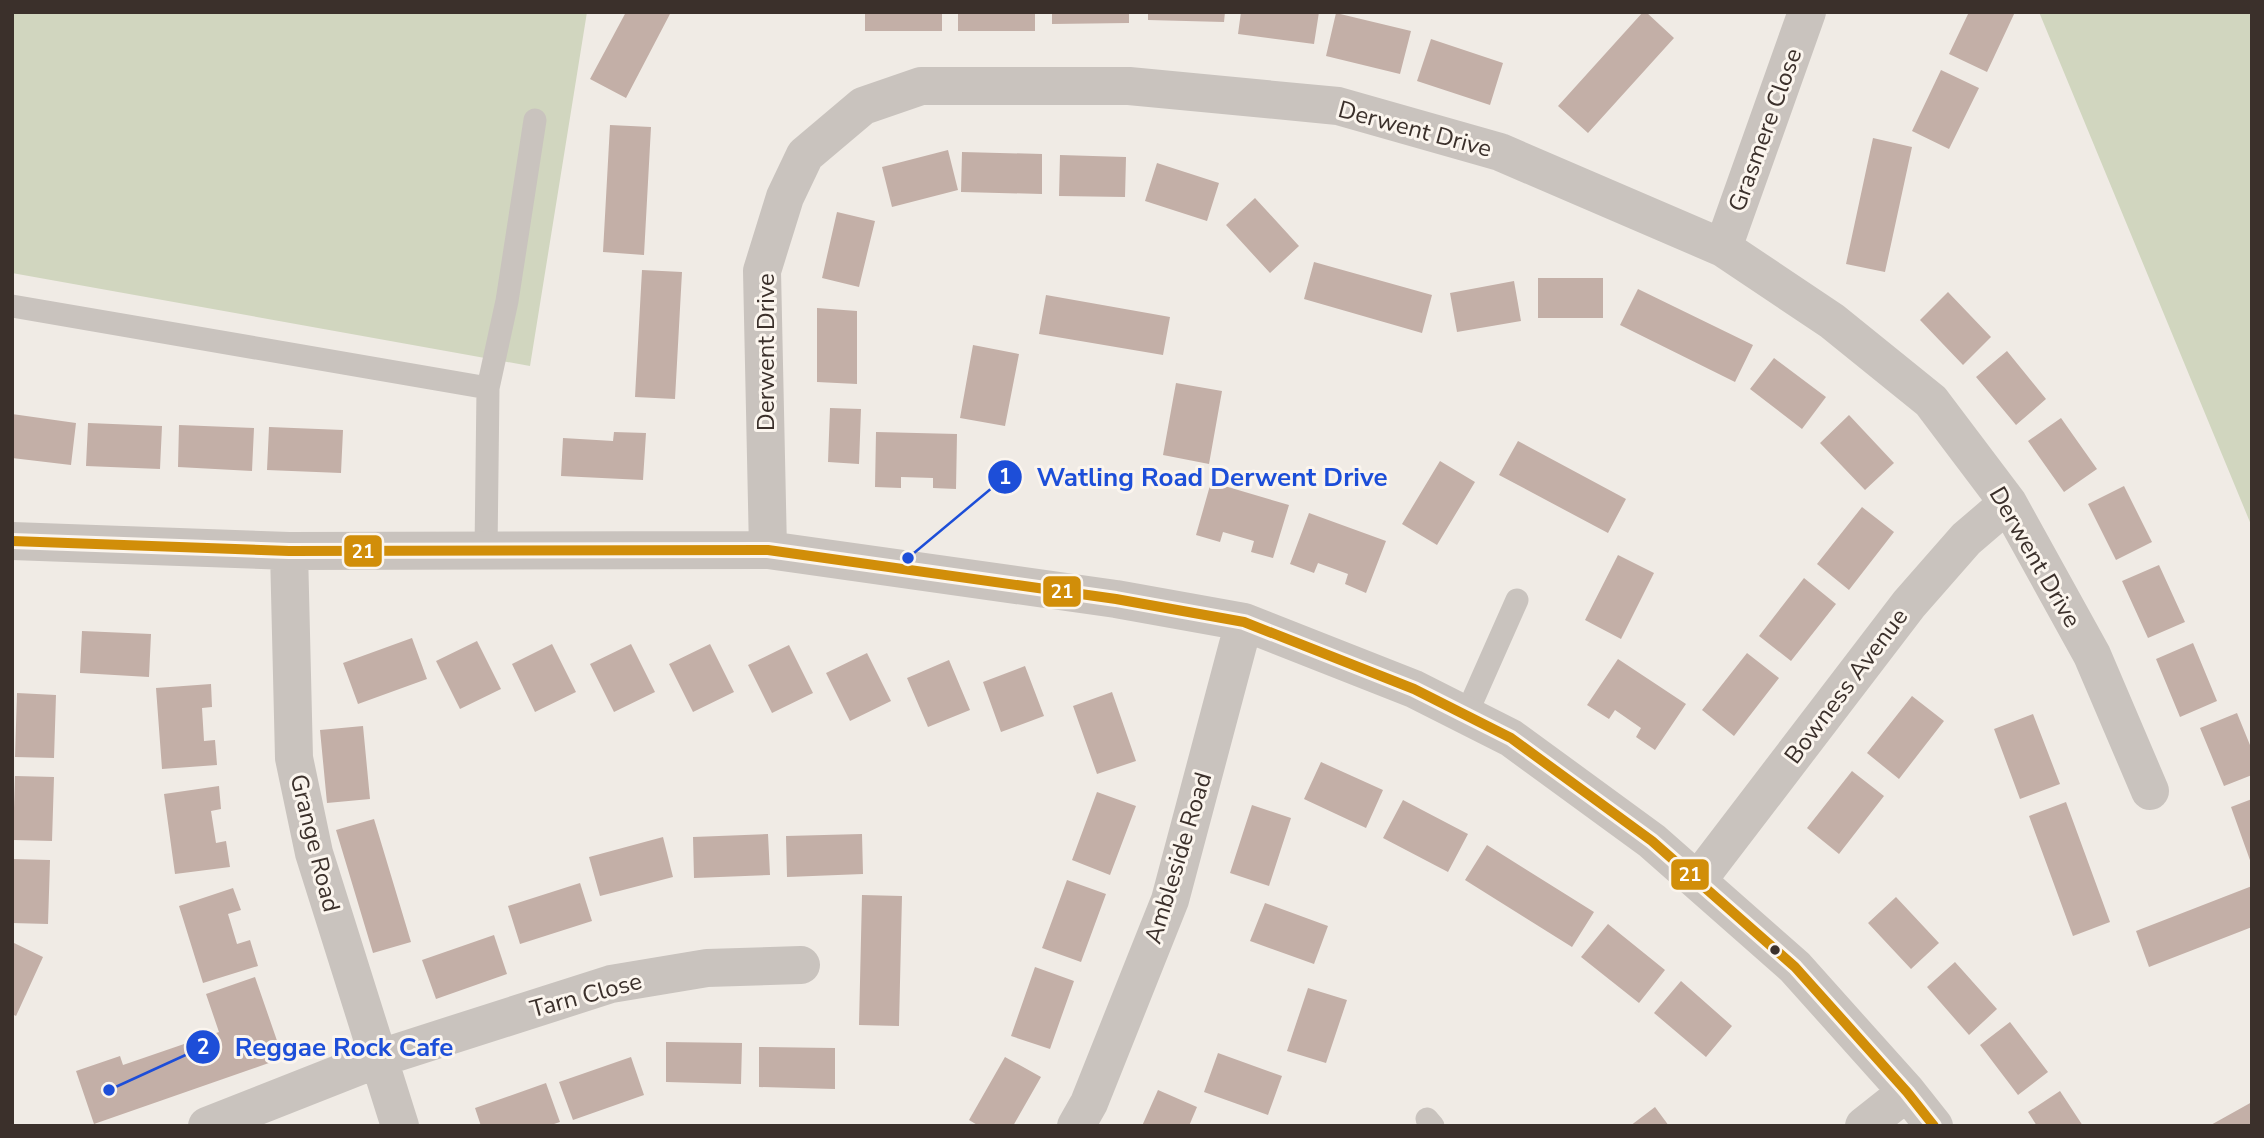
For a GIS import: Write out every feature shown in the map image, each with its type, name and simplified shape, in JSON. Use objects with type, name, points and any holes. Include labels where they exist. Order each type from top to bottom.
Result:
[{"type":"street","name":"Grasmere Close","points":[[1723,248],[1807,12]]},
{"type":"street","name":"Derwent Drive","points":[[768,550],[762,271],[785,197],[805,155],[863,106],[921,86],[1129,86],[1338,106],[1500,152],[1723,248],[1832,321],[1931,401],[2008,503],[2092,655],[2150,791]]},
{"type":"street","name":"Bowness Avenue","points":[[1698,880],[1909,604],[1966,539],[2008,503]]},
{"type":"street","points":[[12,541],[289,551],[768,550],[1116,598],[1244,622],[1414,690],[1511,738],[1652,841],[1795,967],[1908,1092],[1934,1126]]},
{"type":"street","name":"Grange Road","points":[[289,551],[294,758],[314,853],[400,1126]]},
{"type":"street","name":"Ambleside Road","points":[[1076,1126],[1089,1103],[1170,900],[1244,622]]},
{"type":"street","name":"Tarn Close","points":[[207,1126],[377,1059],[611,984],[707,968],[801,965]]},
{"type":"street","points":[[1864,1126],[1908,1092]]},
{"type":"lane","points":[[485,551],[488,388],[507,300],[535,120]]},
{"type":"lane","points":[[12,306],[488,388]]},
{"type":"lane","points":[[1466,715],[1517,600]]},
{"type":"green space","points":[[12,12],[587,12],[530,366],[12,273]]},
{"type":"green space","points":[[2039,12],[2252,12],[2252,527]]},
{"type":"building","points":[[626,12],[671,12],[626,98],[590,79]]},
{"type":"building","points":[[865,12],[942,12],[942,31],[865,31]]},
{"type":"building","points":[[958,12],[1035,12],[1035,31],[958,31]]},
{"type":"building","points":[[1052,12],[1129,12],[1129,23],[1052,24]]},
{"type":"building","points":[[1148,12],[1225,12],[1224,22],[1148,20]]},
{"type":"building","points":[[1241,12],[1319,12],[1314,44],[1238,34]]},
{"type":"building","points":[[1643,12],[1674,38],[1588,133],[1558,106]]},
{"type":"building","points":[[1969,12],[2015,12],[1987,72],[1949,54]]},
{"type":"building","points":[[1336,13],[1411,31],[1400,74],[1326,56]]},
{"type":"building","points":[[1431,39],[1503,63],[1490,105],[1417,81]]},
{"type":"building","points":[[1941,70],[1979,88],[1949,149],[1912,131]]},
{"type":"building","points":[[610,125],[651,127],[644,255],[603,252]]},
{"type":"building","points":[[1873,138],[1912,147],[1885,272],[1846,264]]},
{"type":"building","points":[[948,150],[958,190],[892,207],[882,167]]},
{"type":"building","points":[[962,152],[1042,154],[1042,194],[961,192]]},
{"type":"building","points":[[1060,155],[1126,157],[1125,197],[1059,196]]},
{"type":"building","points":[[1157,163],[1219,183],[1207,221],[1145,201]]},
{"type":"building","points":[[1255,198],[1299,246],[1270,273],[1226,225]]},
{"type":"building","points":[[837,212],[875,221],[859,287],[822,278]]},
{"type":"building","points":[[1314,262],[1432,295],[1422,333],[1304,299]]},
{"type":"building","points":[[642,270],[682,272],[675,399],[635,397]]},
{"type":"building","points":[[1538,278],[1603,278],[1603,318],[1538,318]]},
{"type":"building","points":[[1514,281],[1521,321],[1457,332],[1450,293]]},
{"type":"building","points":[[1638,289],[1753,345],[1735,382],[1620,325]]},
{"type":"building","points":[[1948,292],[1991,337],[1963,365],[1920,320]]},
{"type":"building","points":[[1046,295],[1170,317],[1163,355],[1039,334]]},
{"type":"building","points":[[817,308],[857,311],[857,384],[817,382]]},
{"type":"building","points":[[973,345],[1019,354],[1005,426],[960,418]]},
{"type":"building","points":[[2007,351],[2046,399],[2016,425],[1976,377]]},
{"type":"building","points":[[1774,358],[1826,397],[1802,429],[1750,389]]},
{"type":"building","points":[[1176,383],[1222,391],[1209,464],[1163,455]]},
{"type":"building","points":[[830,408],[861,409],[859,464],[828,462]]},
{"type":"building","points":[[12,414],[76,423],[71,465],[12,458]]},
{"type":"building","points":[[1849,415],[1894,463],[1865,490],[1820,443]]},
{"type":"building","points":[[2061,418],[2097,469],[2064,492],[2028,441]]},
{"type":"building","points":[[88,423],[162,426],[160,469],[86,466]]},
{"type":"building","points":[[179,425],[254,428],[252,471],[178,467]]},
{"type":"building","points":[[269,427],[343,430],[341,473],[267,470]]},
{"type":"building","points":[[614,432],[646,433],[643,480],[561,476],[563,438],[613,441]]},
{"type":"building","points":[[876,432],[957,434],[956,489],[933,488],[933,478],[901,477],[901,488],[875,487]]},
{"type":"building","points":[[1518,441],[1626,499],[1608,533],[1499,475]]},
{"type":"building","points":[[1440,461],[1475,482],[1437,545],[1402,524]]},
{"type":"building","points":[[1211,482],[1289,505],[1273,558],[1251,552],[1254,541],[1223,532],[1220,542],[1196,535]]},
{"type":"building","points":[[2124,486],[2152,542],[2116,560],[2088,504]]},
{"type":"building","points":[[1862,507],[1894,532],[1849,590],[1817,564]]},
{"type":"building","points":[[1309,513],[1386,541],[1366,593],[1345,584],[1348,574],[1318,563],[1314,573],[1290,564]]},
{"type":"building","points":[[1618,555],[1654,573],[1621,639],[1585,620]]},
{"type":"building","points":[[2159,565],[2185,622],[2148,638],[2122,581]]},
{"type":"building","points":[[1804,578],[1836,604],[1791,661],[1759,636]]},
{"type":"building","points":[[82,631],[151,634],[149,677],[80,673]]},
{"type":"building","points":[[412,638],[427,679],[358,704],[343,663]]},
{"type":"building","points":[[477,641],[501,689],[460,709],[436,661]]},
{"type":"building","points":[[2193,643],[2217,701],[2180,717],[2156,659]]},
{"type":"building","points":[[552,644],[576,692],[535,712],[512,664]]},
{"type":"building","points":[[631,644],[655,692],[614,712],[590,664]]},
{"type":"building","points":[[710,644],[734,692],[693,712],[669,664]]},
{"type":"building","points":[[789,645],[813,693],[772,713],[748,665]]},
{"type":"building","points":[[867,653],[891,701],[850,721],[826,673]]},
{"type":"building","points":[[1747,653],[1779,678],[1734,736],[1702,710]]},
{"type":"building","points":[[1618,659],[1686,704],[1655,750],[1636,737],[1641,728],[1615,710],[1609,719],[1587,705]]},
{"type":"building","points":[[949,660],[970,710],[928,727],[907,678]]},
{"type":"building","points":[[1025,666],[1044,716],[1001,732],[983,682]]},
{"type":"building","points":[[211,684],[212,707],[202,708],[204,741],[215,740],[217,765],[162,769],[156,688]]},
{"type":"building","points":[[1112,692],[1136,761],[1097,774],[1073,706]]},
{"type":"building","points":[[17,693],[56,695],[54,758],[15,757]]},
{"type":"building","points":[[1912,696],[1944,721],[1899,779],[1867,753]]},
{"type":"building","points":[[2237,713],[2252,750],[2252,775],[2224,786],[2200,728]]},
{"type":"building","points":[[2033,714],[2060,784],[2020,799],[1994,729]]},
{"type":"building","points":[[363,726],[370,799],[327,803],[320,730]]},
{"type":"building","points":[[1321,762],[1383,790],[1366,828],[1304,799]]},
{"type":"building","points":[[1852,771],[1884,796],[1839,854],[1807,828]]},
{"type":"building","points":[[15,776],[54,777],[52,841],[13,840]]},
{"type":"building","points":[[219,786],[221,809],[211,811],[216,843],[226,841],[230,867],[175,874],[164,794]]},
{"type":"building","points":[[1097,792],[1136,806],[1110,875],[1072,860]]},
{"type":"building","points":[[2252,799],[2252,862],[2251,863],[2231,807]]},
{"type":"building","points":[[1403,800],[1468,834],[1448,872],[1383,838]]},
{"type":"building","points":[[2066,802],[2110,922],[2073,936],[2029,816]]},
{"type":"building","points":[[1252,805],[1291,818],[1269,886],[1230,873]]},
{"type":"building","points":[[374,819],[411,942],[373,953],[336,830]]},
{"type":"building","points":[[768,834],[770,875],[694,878],[693,837]]},
{"type":"building","points":[[862,834],[863,874],[787,877],[786,836]]},
{"type":"building","points":[[663,837],[673,877],[600,896],[589,857]]},
{"type":"building","points":[[1487,845],[1594,912],[1572,947],[1465,880]]},
{"type":"building","points":[[12,859],[50,860],[48,924],[12,923]]},
{"type":"building","points":[[1067,880],[1106,894],[1081,962],[1042,948]]},
{"type":"building","points":[[580,883],[592,921],[520,944],[508,906]]},
{"type":"building","points":[[2252,886],[2252,927],[2149,967],[2136,931]]},
{"type":"building","points":[[233,888],[241,910],[228,914],[237,944],[250,940],[258,966],[203,983],[179,906]]},
{"type":"building","points":[[862,895],[902,896],[899,1026],[859,1025]]},
{"type":"building","points":[[1896,897],[1939,943],[1911,969],[1868,923]]},
{"type":"building","points":[[1265,903],[1328,926],[1314,964],[1250,941]]},
{"type":"building","points":[[1608,924],[1665,970],[1639,1003],[1581,957]]},
{"type":"building","points":[[494,935],[507,974],[436,999],[422,960]]},
{"type":"building","points":[[12,942],[43,957],[16,1016],[12,1014]]},
{"type":"building","points":[[1955,962],[1997,1009],[1969,1035],[1927,987]]},
{"type":"building","points":[[1035,967],[1074,981],[1050,1049],[1011,1036]]},
{"type":"building","points":[[255,977],[283,1058],[94,1124],[76,1071],[120,1056],[123,1065],[219,1032],[206,994]]},
{"type":"building","points":[[1681,981],[1732,1026],[1706,1057],[1654,1013]]},
{"type":"building","points":[[1308,988],[1347,1000],[1326,1063],[1287,1051]]},
{"type":"building","points":[[2010,1022],[2048,1072],[2018,1095],[1980,1045]]},
{"type":"building","points":[[666,1042],[742,1043],[741,1084],[666,1082]]},
{"type":"building","points":[[759,1047],[835,1048],[835,1089],[759,1087]]},
{"type":"building","points":[[1218,1053],[1282,1076],[1268,1115],[1204,1092]]},
{"type":"building","points":[[631,1057],[644,1095],[573,1120],[559,1082]]},
{"type":"building","points":[[1005,1057],[1041,1077],[1013,1126],[979,1126],[969,1120]]},
{"type":"building","points":[[546,1083],[560,1122],[548,1126],[481,1126],[475,1108]]},
{"type":"building","points":[[1158,1090],[1197,1107],[1189,1126],[1142,1126]]},
{"type":"building","points":[[2060,1091],[2083,1126],[2037,1126],[2028,1112]]},
{"type":"building","points":[[2252,1102],[2252,1126],[2209,1126]]},
{"type":"building","points":[[1655,1107],[1669,1126],[1630,1126]]},
{"type":"transit line","name":"21","points":[[12,541],[289,551],[768,550],[1116,599],[1244,622],[1414,689],[1511,738],[1652,841],[1795,967],[1934,1126]]},
{"type":"place","name":"Watling Road Derwent Drive","points":[[908,558]]},
{"type":"place","name":"Reggae Rock Cafe","points":[[109,1090]]}]
